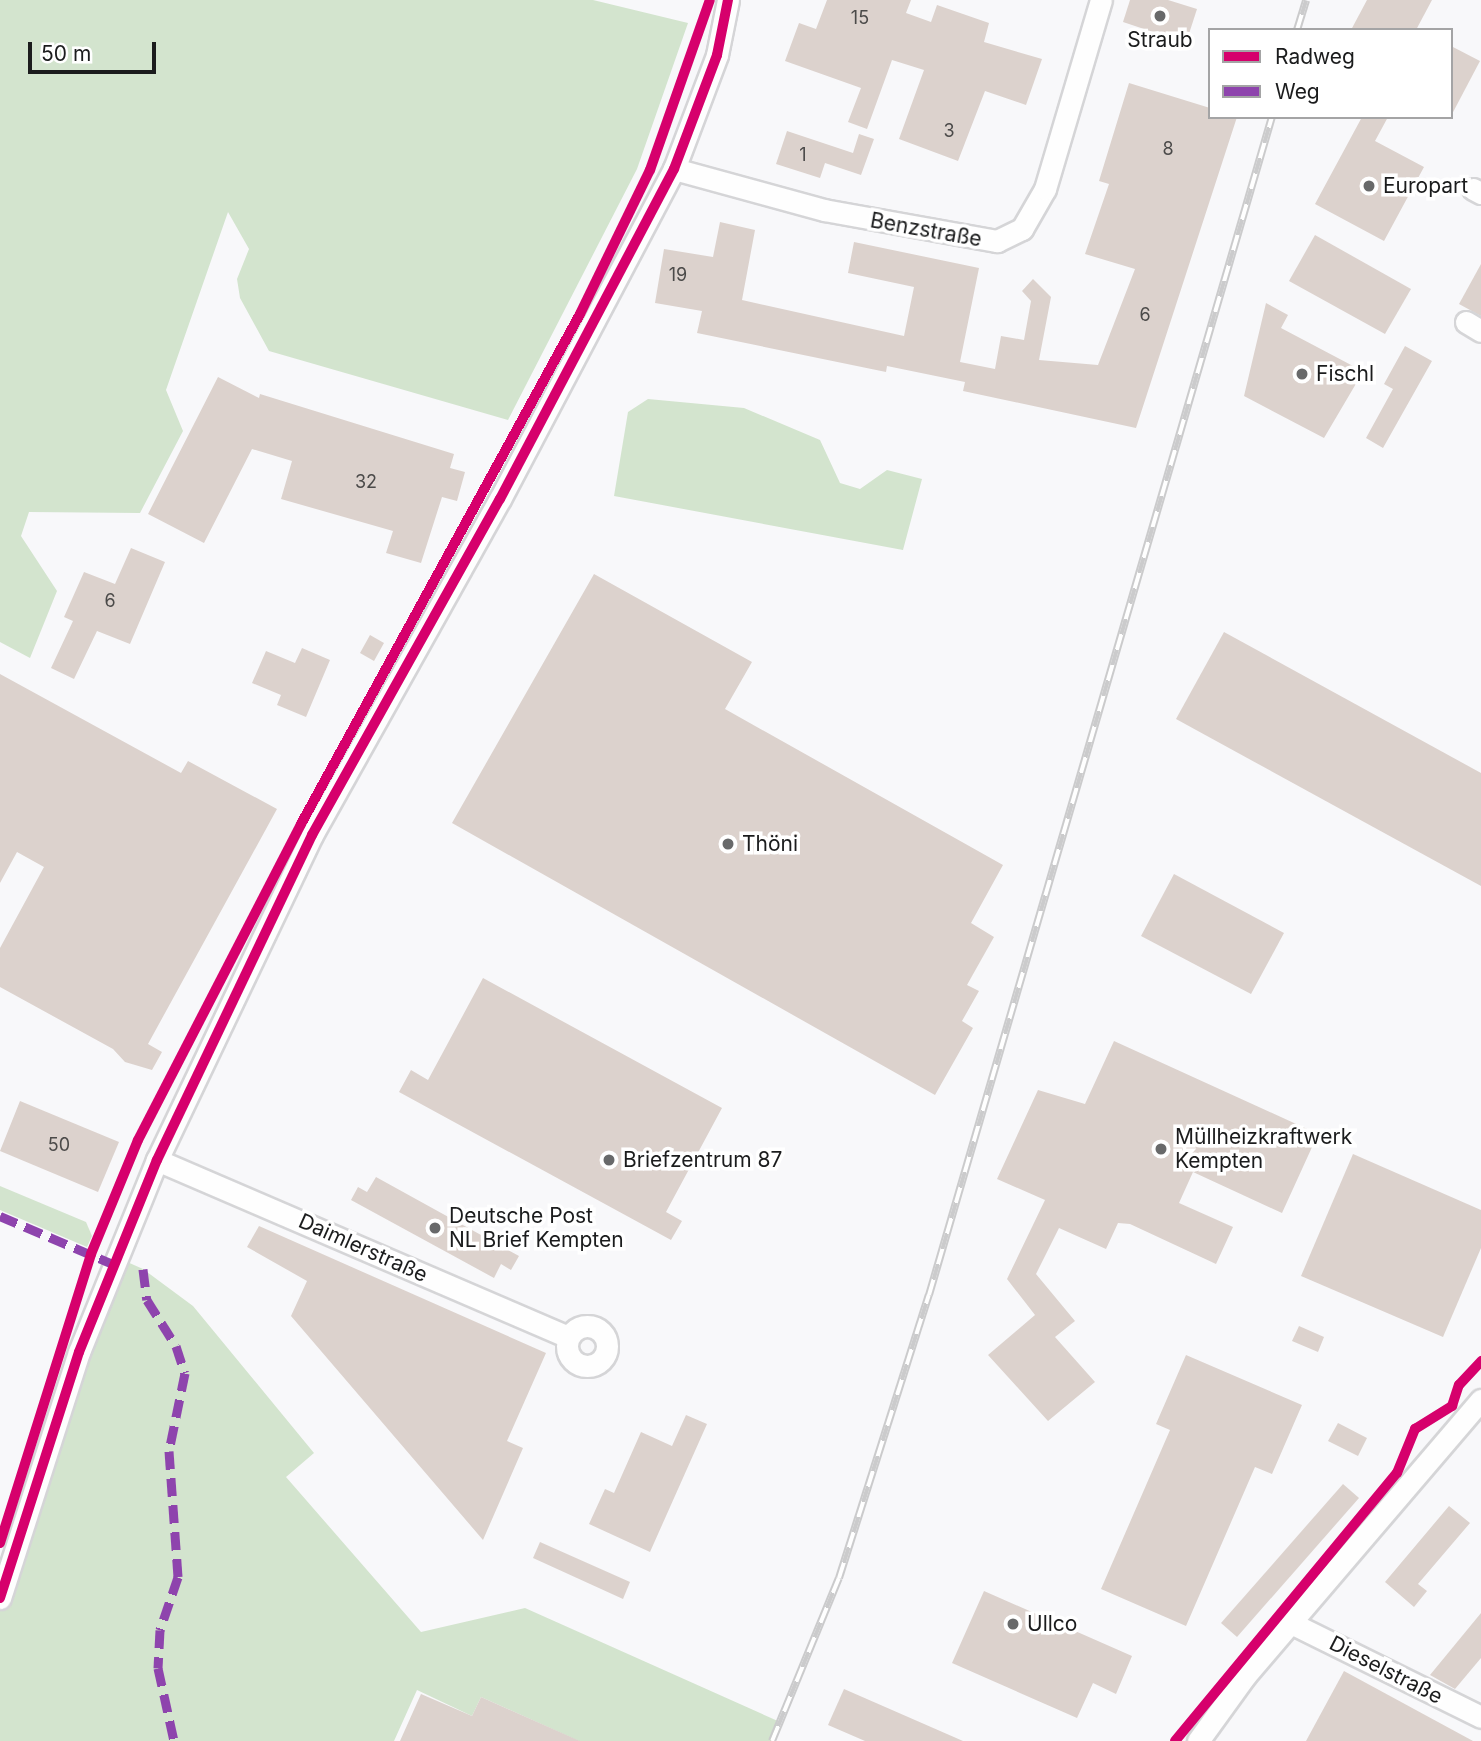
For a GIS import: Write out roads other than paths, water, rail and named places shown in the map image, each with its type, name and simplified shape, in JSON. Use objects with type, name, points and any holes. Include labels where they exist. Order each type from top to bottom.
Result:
[{"type":"street","points":[[0,1598],[79,1352],[157,1160],[312,835],[524,454],[674,169],[717,55],[728,0]]},
{"type":"street","name":"Benzstraße","points":[[674,169],[824,210],[997,241],[1022,229],[1045,189],[1101,0]]},
{"type":"street","name":"Daimlerstraße","points":[[157,1160],[568,1337]]},
{"type":"street","points":[[1198,1741],[1291,1623],[1481,1400]]},
{"type":"street","name":"Dieselstraße","points":[[1291,1623],[1481,1717]]},
{"type":"railway","points":[[1298,28],[1306,0]]},
{"type":"railway","points":[[772,1741],[839,1578],[929,1295],[1271,119]]},
{"type":"place","name":"Straub","points":[[1160,16]]},
{"type":"place","name":"Europart","points":[[1369,186]]},
{"type":"place","name":"Fischl","points":[[1302,374]]},
{"type":"place","name":"Thöni","points":[[728,844]]},
{"type":"place","name":"Müllheizkraftwerk Kempten","points":[[1161,1149]]},
{"type":"place","name":"Briefzentrum 87","points":[[609,1160]]},
{"type":"place","name":"Deutsche Post NL Brief Kempten","points":[[435,1228]]},
{"type":"place","name":"Ullco","points":[[1013,1624]]}]
